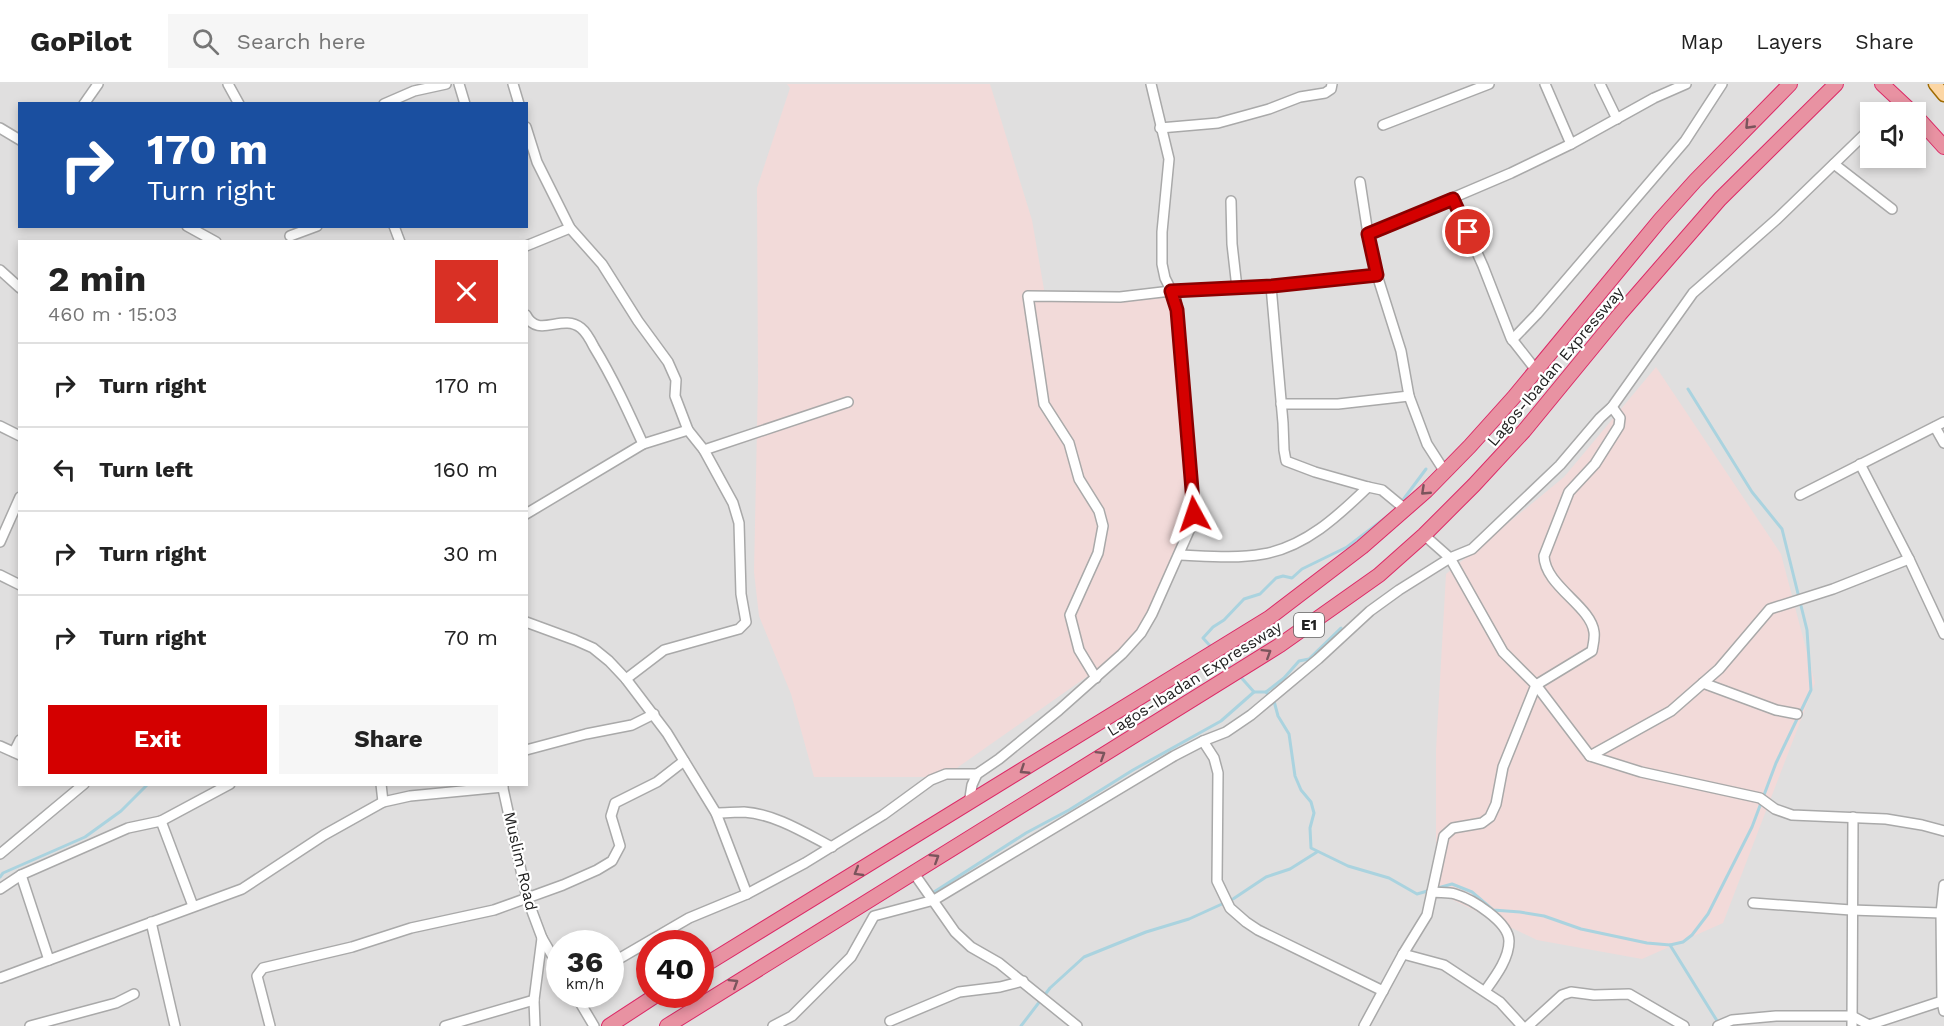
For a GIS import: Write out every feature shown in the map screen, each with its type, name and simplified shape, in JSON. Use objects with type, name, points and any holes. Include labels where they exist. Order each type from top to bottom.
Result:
[{"type":"highway","name":"Lagos-Ibadan Expressway","points":[[714,959],[1269,618],[1324,577],[1445,472],[1514,397],[1695,181],[1790,84]]},
{"type":"highway","name":"Lagos-Ibadan Expressway","points":[[667,1026],[1280,645],[1379,575],[1424,535],[1474,485],[1524,430],[1720,199],[1836,84]]},
{"type":"highway","points":[[1882,84],[1900,101]]},
{"type":"highway","points":[[1926,127],[1944,147]]},
{"type":"highway","points":[[609,1026],[637,1008]]},
{"type":"main road","points":[[1935,84],[1944,95]]},
{"type":"street","points":[[85,102],[98,84]]},
{"type":"street","points":[[228,84],[238,102]]},
{"type":"street","points":[[389,102],[414,91],[446,84]]},
{"type":"street","points":[[459,84],[464,102]]},
{"type":"street","points":[[513,84],[518,102]]},
{"type":"street","points":[[969,804],[972,785],[977,774],[1008,752],[1096,678],[1141,633],[1179,555],[1194,514],[1177,310],[1165,278],[1161,251],[1169,159],[1151,84]]},
{"type":"street","points":[[1160,128],[1218,123],[1269,109],[1300,97],[1325,93],[1331,89],[1332,84]]},
{"type":"street","points":[[1383,125],[1467,89],[1489,84]]},
{"type":"street","points":[[1545,84],[1570,144]]},
{"type":"street","points":[[1600,84],[1617,119]]},
{"type":"street","points":[[1368,234],[1453,199],[1570,144],[1654,98],[1686,84]]},
{"type":"street","points":[[1512,340],[1685,141],[1722,84]]},
{"type":"street","points":[[0,143],[4,131],[18,139]]},
{"type":"street","points":[[528,133],[537,162],[570,228],[602,264],[638,321],[668,362],[676,380],[675,396],[688,430],[704,450],[733,503],[739,524],[741,594],[746,622],[739,629],[664,650],[626,678]]},
{"type":"street","points":[[773,1026],[792,1016],[851,957],[874,916],[934,900],[1174,756],[1226,732],[1251,715],[1318,659],[1370,611],[1450,558],[1472,549],[1560,465],[1612,407],[1693,293],[1777,219],[1860,139]]},
{"type":"street","points":[[528,163],[537,162]]},
{"type":"street","points":[[1834,164],[1892,209]]},
{"type":"street","points":[[1360,182],[1377,275],[1401,351],[1409,396],[1427,444],[1445,472]]},
{"type":"street","points":[[1453,199],[1483,266],[1512,340],[1536,370]]},
{"type":"street","points":[[1231,201],[1232,244],[1237,288]]},
{"type":"street","points":[[191,228],[212,240]]},
{"type":"street","points":[[289,235],[310,228]]},
{"type":"street","points":[[528,245],[570,228]]},
{"type":"street","points":[[0,270],[18,286]]},
{"type":"street","points":[[1096,678],[1079,650],[1070,615],[1098,553],[1103,526],[1099,511],[1079,479],[1069,443],[1044,404],[1028,296],[1120,297],[1171,291],[1272,286],[1377,275]]},
{"type":"street","points":[[1272,286],[1286,461],[1315,472],[1382,490],[1405,509]]},
{"type":"street","points":[[528,322],[537,327],[568,323],[581,327],[609,370],[643,444]]},
{"type":"street","points":[[1281,404],[1338,404],[1409,396]]},
{"type":"street","points":[[704,450],[848,402]]},
{"type":"street","points":[[1366,1025],[1403,954],[1427,915],[1444,836],[1453,828],[1482,823],[1490,817],[1496,804],[1503,767],[1536,685],[1592,651],[1594,631],[1584,612],[1545,566],[1544,556],[1569,492],[1595,464],[1619,426],[1620,418],[1612,407]]},
{"type":"street","points":[[1800,495],[1939,424],[1944,443]]},
{"type":"street","points":[[0,426],[18,435]]},
{"type":"street","points":[[528,513],[643,444],[688,430]]},
{"type":"street","points":[[1860,464],[1909,559],[1944,634]]},
{"type":"street","points":[[1179,555],[1236,557],[1265,554],[1307,538],[1338,516],[1368,487]]},
{"type":"street","points":[[1,536],[18,501]]},
{"type":"street","points":[[1424,535],[1450,558],[1503,652],[1536,685],[1590,756],[1641,772],[1763,800],[1792,815],[1886,819],[1944,831]]},
{"type":"street","points":[[1590,756],[1671,711],[1719,669],[1770,609],[1833,589],[1909,559]]},
{"type":"street","points":[[0,575],[18,584]]},
{"type":"street","points":[[528,623],[593,648],[609,660],[626,678],[654,714],[716,813],[747,894]]},
{"type":"street","points":[[1703,683],[1776,710],[1797,714]]},
{"type":"street","points":[[528,749],[632,725],[654,714]]},
{"type":"street","points":[[1203,741],[1214,758],[1218,773],[1217,881],[1230,908],[1258,930],[1383,991]]},
{"type":"street","points":[[0,746],[17,754]]},
{"type":"street","points":[[270,1026],[257,976],[263,968],[352,946],[411,928],[494,910],[562,885],[612,861],[620,846],[610,816],[615,803],[657,782],[684,761]]},
{"type":"street","points":[[624,956],[689,918],[747,894],[832,847],[883,815],[932,780],[946,774],[977,774]]},
{"type":"street","points":[[0,854],[81,786]]},
{"type":"street","points":[[0,889],[21,875],[128,828],[161,821],[226,786]]},
{"type":"street","points":[[381,786],[383,802]]},
{"type":"street","points":[[0,978],[242,889],[324,835],[383,802],[410,796],[503,786]]},
{"type":"street","name":"Muslim Road","points":[[503,786],[526,898],[546,945]]},
{"type":"street","points":[[716,813],[745,812],[766,816],[832,847]]},
{"type":"street","points":[[1852,1021],[1853,817]]},
{"type":"street","points":[[161,821],[193,906]]},
{"type":"street","points":[[913,872],[955,932],[971,947],[999,963],[1023,981],[1077,1026]]},
{"type":"street","points":[[21,875],[49,960]]},
{"type":"street","points":[[1718,1026],[1732,1020],[1776,1016],[1852,1021],[1869,1025],[1943,1006],[1941,913],[1944,885]]},
{"type":"street","points":[[1432,892],[1456,894],[1485,909],[1507,930],[1509,943],[1500,971],[1485,991]]},
{"type":"street","points":[[1753,903],[1941,913]]},
{"type":"street","points":[[151,922],[175,1026]]},
{"type":"street","points":[[535,1026],[534,999],[542,938]]},
{"type":"street","points":[[1403,954],[1444,964],[1500,1002],[1522,1026]]},
{"type":"street","points":[[890,1021],[958,992],[1000,987],[1023,981]]},
{"type":"street","points":[[1528,1026],[1562,995],[1571,992],[1594,995],[1629,994],[1684,1026]]},
{"type":"street","points":[[30,1026],[116,1003],[134,994]]},
{"type":"street","points":[[445,1026],[534,999]]},
{"type":"street","points":[[583,1008],[594,1026]]},
{"type":"shaded area","points":[[0,84],[1944,84],[1944,1026],[0,1026]]},
{"type":"shaded area","points":[[787,84],[990,84],[1032,220],[1046,301],[1169,298],[1191,527],[1132,645],[944,777],[814,777],[791,694],[759,616],[754,572],[758,381],[757,188],[790,88]]},
{"type":"shaded area","points":[[1656,367],[1781,554],[1815,683],[1723,923],[1642,959],[1537,940],[1436,892],[1436,750],[1446,574],[1564,477]]},
{"type":"waterway","points":[[1670,945],[1683,942],[1692,935],[1708,914],[1752,827],[1776,763],[1811,690],[1807,630],[1782,529],[1752,492],[1688,389]]},
{"type":"waterway","points":[[1400,504],[1426,469]]},
{"type":"waterway","points":[[1212,648],[1203,638],[1244,599],[1260,594],[1276,578],[1283,576],[1292,578],[1302,569],[1347,547],[1389,515]]},
{"type":"waterway","points":[[1266,692],[1284,678],[1299,661],[1309,659],[1341,628]]},
{"type":"waterway","points":[[1219,655],[1233,670]]},
{"type":"waterway","points":[[1238,674],[1254,692],[1266,692],[1274,701],[1278,716],[1289,734],[1295,776],[1301,790],[1311,802],[1314,813],[1310,828],[1311,848],[1348,866],[1389,878],[1417,894],[1452,884],[1472,892],[1493,910],[1544,916],[1581,929],[1647,943],[1670,945],[1719,1024]]},
{"type":"waterway","points":[[934,892],[1026,833],[1221,721],[1254,692]]},
{"type":"waterway","points":[[0,877],[3,873],[85,837],[121,811],[146,786]]},
{"type":"waterway","points":[[1021,1026],[1050,988],[1084,957],[1146,932],[1189,919],[1233,899],[1266,877],[1290,869],[1317,852]]},
{"type":"route","points":[[1194,514],[1176,300],[1171,291],[1272,286],[1377,275],[1368,234],[1453,199],[1468,232]]}]
